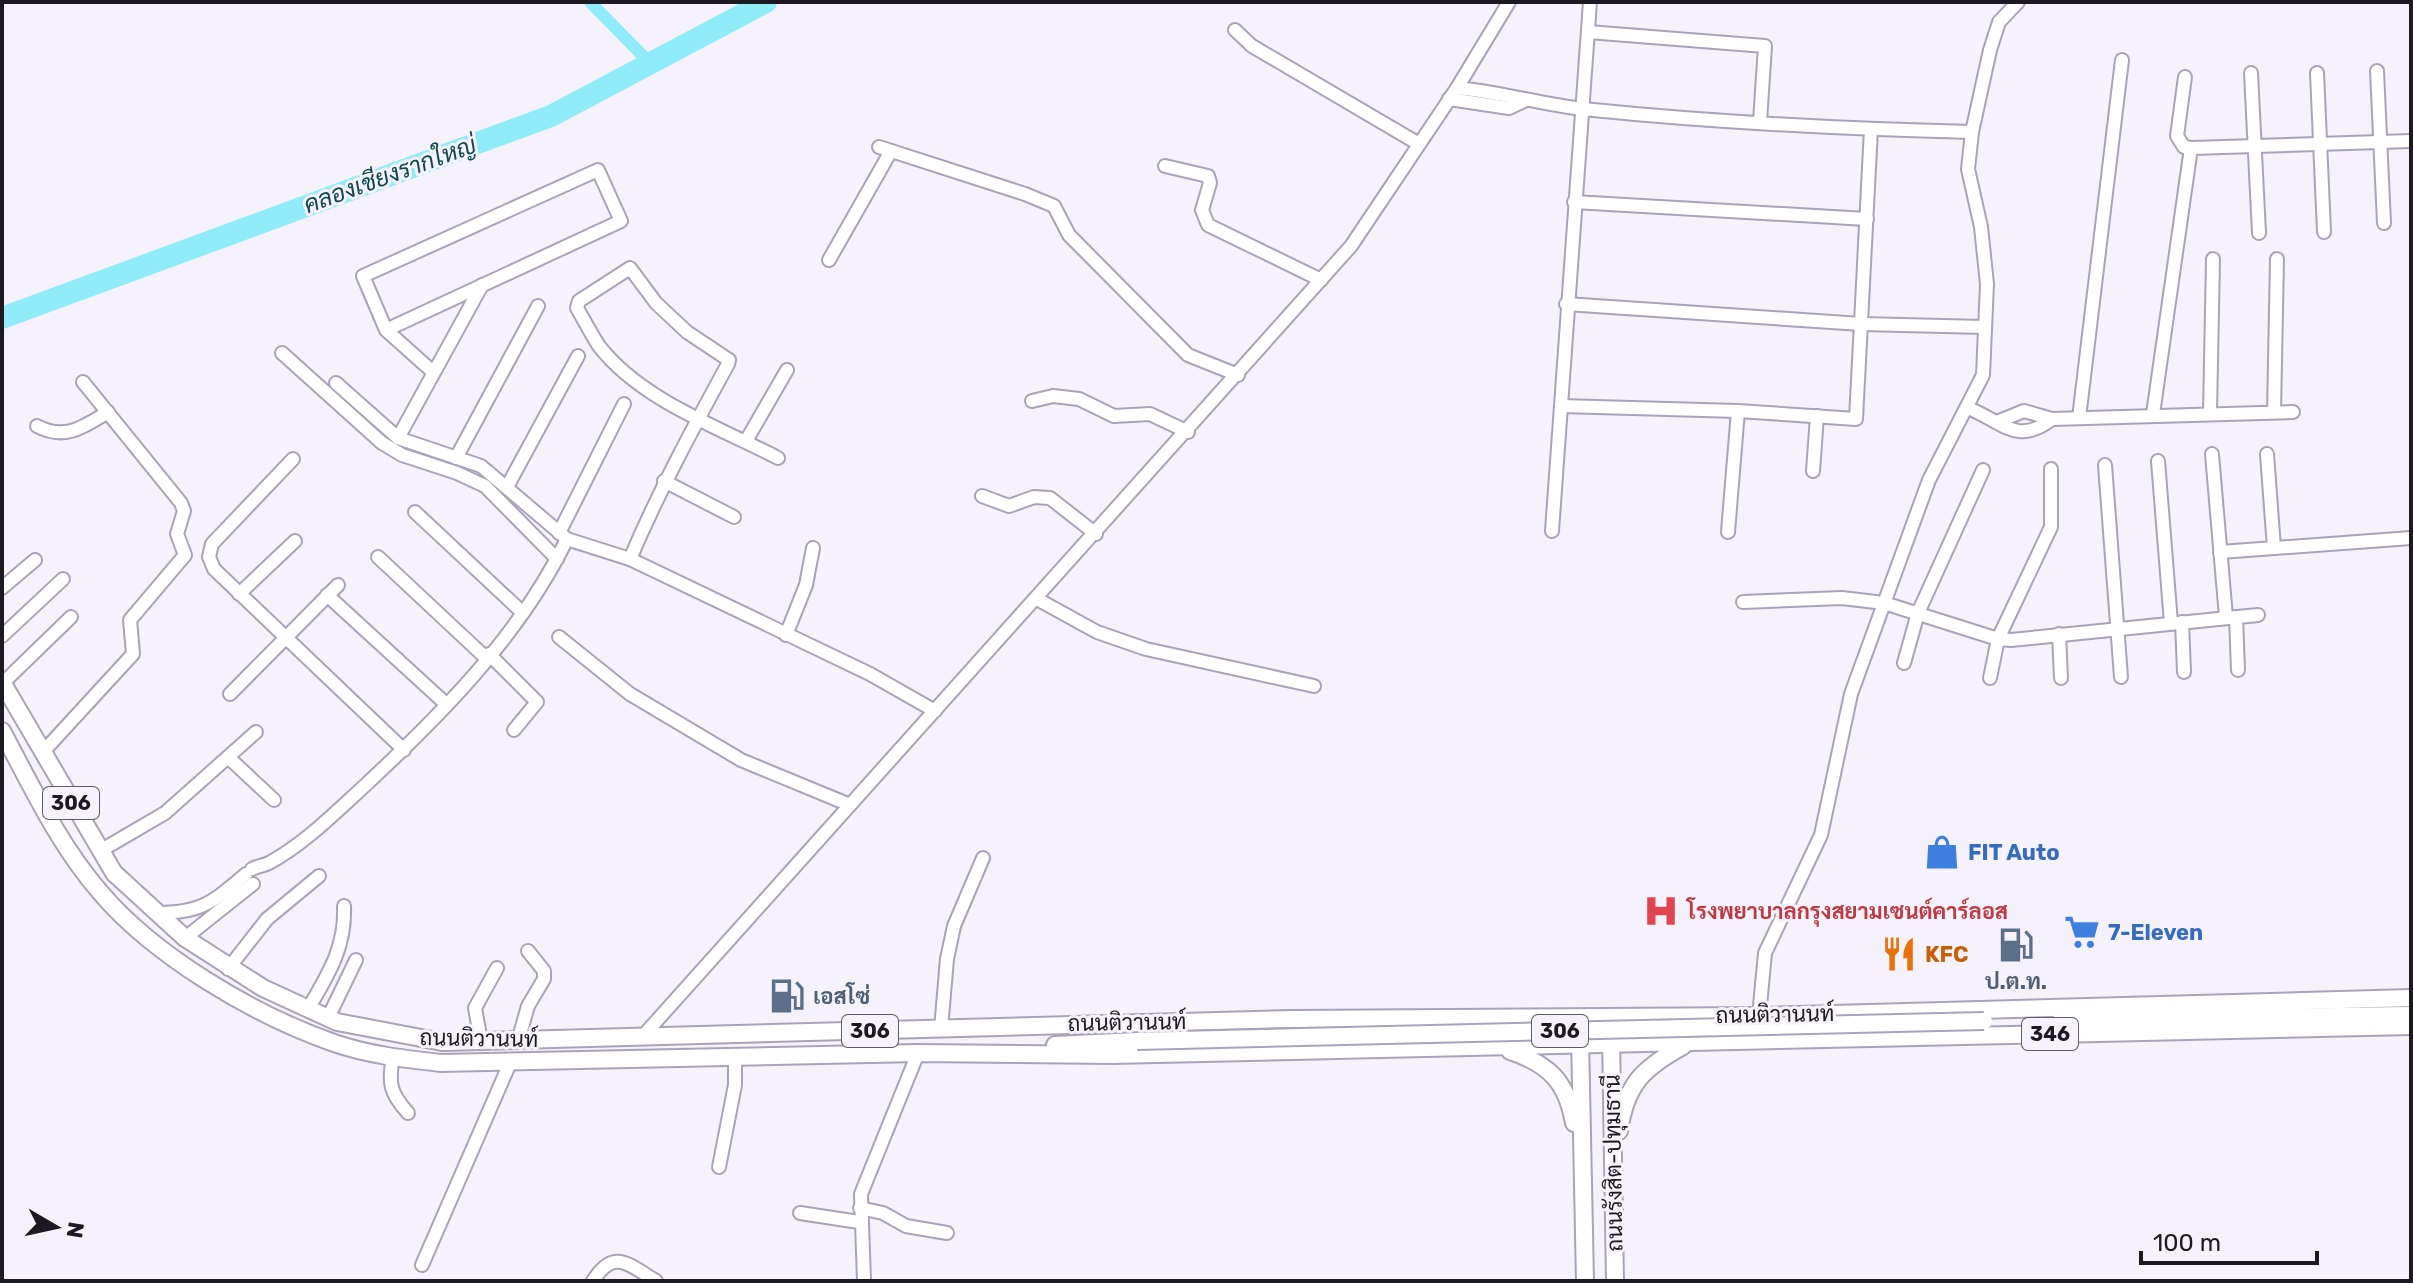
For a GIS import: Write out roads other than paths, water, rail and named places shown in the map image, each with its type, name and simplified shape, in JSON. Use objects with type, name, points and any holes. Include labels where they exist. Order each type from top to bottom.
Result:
[{"type":"main road","name":"ถนนติวานนท์","points":[[2,682],[114,873],[185,938],[228,969],[328,1018],[381,1033],[442,1042],[1610,1014],[1759,1016],[2411,998]]},
{"type":"main road","name":"ถนนติวานนท์","points":[[2,731],[70,850],[99,892],[128,924],[214,982],[293,1026],[334,1043],[393,1057],[441,1063],[918,1053],[1086,1055],[1688,1044],[2411,1026]]},
{"type":"main road","name":"ถนนรังสิต-ปทุมธานี","points":[[1610,1014],[1615,1281]]},
{"type":"main road","name":"306","points":[[918,1053],[1137,1041],[1984,1021],[2411,1015]]},
{"type":"main road","name":"ถนนรังสิต-ปทุมธานี","points":[[1580,1016],[1585,1281]]},
{"type":"main road","points":[[1759,1016],[1764,1035],[1775,1041]]},
{"type":"main road","points":[[1430,1018],[1442,1030],[1442,1039],[1431,1048]]},
{"type":"main road","points":[[1612,1187],[1620,1126],[1632,1087],[1645,1069],[1688,1044]]},
{"type":"main road","name":"306","points":[[1499,1047],[1539,1062],[1561,1081],[1571,1106],[1583,1184]]},
{"type":"street","points":[[643,1036],[1188,432],[1351,246],[1457,88],[1509,2]]},
{"type":"street","points":[[1552,531],[1590,2]]},
{"type":"street","points":[[1759,1016],[1765,953],[1820,839],[1851,694],[1929,480],[1983,375],[1987,284],[1981,227],[1968,169],[1972,132],[1994,36],[1999,22],[2013,3]]},
{"type":"street","points":[[1235,30],[1252,46],[1419,144]]},
{"type":"street","points":[[1588,32],[1765,46],[1760,121]]},
{"type":"street","points":[[2079,418],[2122,60]]},
{"type":"street","points":[[2377,71],[2384,223]]},
{"type":"street","points":[[2251,73],[2259,233]]},
{"type":"street","points":[[2317,73],[2324,232]]},
{"type":"street","points":[[2185,77],[2177,136],[2184,147],[2255,149],[2411,141]]},
{"type":"street","points":[[1457,88],[1510,93],[1526,100],[1583,109],[1871,129],[1972,132]]},
{"type":"street","points":[[1449,99],[1509,108],[1526,100]]},
{"type":"street","points":[[1561,406],[1738,411],[1856,419],[1871,129]]},
{"type":"street","points":[[2153,414],[2191,148]]},
{"type":"street","points":[[829,260],[885,149],[1054,206],[1069,235],[1188,355],[1238,375]]},
{"type":"street","points":[[1165,166],[1208,176],[1210,183],[1202,210],[1208,225],[1321,280]]},
{"type":"street","points":[[386,330],[621,221],[598,170],[363,276],[386,330],[433,372]]},
{"type":"street","points":[[1574,202],[1867,219]]},
{"type":"street","points":[[2210,413],[2213,259]]},
{"type":"street","points":[[2274,412],[2277,259]]},
{"type":"street","points":[[630,559],[664,481],[699,417],[728,364],[727,357],[687,332],[656,303],[630,268],[579,301],[577,308],[600,346],[642,386],[699,417],[778,458]]},
{"type":"street","points":[[398,438],[482,285]]},
{"type":"street","points":[[1566,304],[1861,324],[1984,327]]},
{"type":"street","points":[[456,458],[538,306]]},
{"type":"street","points":[[282,353],[391,449],[485,486],[557,559]]},
{"type":"street","points":[[507,487],[578,356]]},
{"type":"street","points":[[746,441],[787,370]]},
{"type":"street","points":[[42,753],[133,654],[130,620],[185,555],[177,534],[184,511],[181,503],[83,382]]},
{"type":"street","points":[[336,383],[398,438],[481,466],[563,536],[630,559],[870,674],[935,711]]},
{"type":"street","points":[[1032,401],[1053,396],[1079,399],[1114,416],[1150,414],[1188,432]]},
{"type":"street","points":[[185,938],[228,897],[312,832],[404,750],[523,613],[557,559],[563,536],[624,404]]},
{"type":"street","points":[[1968,408],[1999,421],[2011,431],[2025,434],[2052,419]]},
{"type":"street","points":[[1728,532],[1738,411]]},
{"type":"street","points":[[1999,421],[2024,411],[2052,419],[2293,412]]},
{"type":"street","points":[[37,426],[49,432],[74,432],[108,412]]},
{"type":"street","points":[[1813,471],[1817,416]]},
{"type":"street","points":[[2212,454],[2220,552],[2238,670]]},
{"type":"street","points":[[2267,454],[2274,548]]},
{"type":"street","points":[[293,459],[212,544],[209,557],[214,569],[239,594],[404,750]]},
{"type":"street","points":[[2158,461],[2184,672]]},
{"type":"street","points":[[2105,465],[2121,677]]},
{"type":"street","points":[[1990,678],[1998,639],[2051,527],[2051,469]]},
{"type":"street","points":[[1904,663],[1918,613],[1983,470]]},
{"type":"street","points":[[664,481],[734,517]]},
{"type":"street","points":[[982,496],[1009,506],[1034,497],[1050,498],[1096,534]]},
{"type":"street","points":[[415,512],[523,613]]},
{"type":"street","points":[[2220,552],[2411,538]]},
{"type":"street","points":[[239,594],[295,541]]},
{"type":"street","points":[[786,635],[806,585],[813,548]]},
{"type":"street","points":[[378,557],[537,702],[514,730]]},
{"type":"street","points":[[2,588],[35,560]]},
{"type":"street","points":[[2,636],[63,579]]},
{"type":"street","points":[[230,694],[283,637],[338,585]]},
{"type":"street","points":[[327,595],[446,704]]},
{"type":"street","points":[[1743,602],[1842,598],[1884,603],[1998,639],[2258,615]]},
{"type":"street","points":[[1037,599],[1097,632],[1146,649],[1314,686]]},
{"type":"street","points":[[2,682],[71,617]]},
{"type":"street","points":[[2059,634],[2061,678]]},
{"type":"street","points":[[559,637],[630,694],[741,760],[850,805]]},
{"type":"street","points":[[100,851],[165,813],[256,732]]},
{"type":"street","points":[[229,758],[274,800]]},
{"type":"street","points":[[941,1029],[947,959],[954,926],[983,858]]},
{"type":"street","points":[[228,969],[267,919],[319,876]]},
{"type":"street","points":[[156,913],[196,910],[228,897]]},
{"type":"street","points":[[308,1009],[337,958],[345,925],[344,906]]},
{"type":"street","points":[[518,1041],[528,1006],[544,979],[544,971],[528,951]]},
{"type":"street","points":[[328,1018],[356,960]]},
{"type":"street","points":[[481,1041],[475,1008],[497,968]]},
{"type":"street","points":[[864,1281],[859,1222],[865,1178],[918,1053]]},
{"type":"street","points":[[393,1057],[389,1083],[391,1094],[408,1113]]},
{"type":"street","points":[[719,1167],[733,1093],[735,1057]]},
{"type":"street","points":[[422,1265],[510,1063]]},
{"type":"street","points":[[860,1208],[883,1213],[906,1226],[947,1233]]},
{"type":"street","points":[[800,1213],[859,1222]]},
{"type":"street","points":[[593,1281],[607,1263],[615,1261],[626,1262],[656,1281]]},
{"type":"waterway","points":[[590,2],[650,63]]},
{"type":"waterway","name":"คลองเชียงรากใหญ่","points":[[2,318],[551,116],[766,2]]},
{"type":"place","name":"FIT Auto","points":[[1942,852]]},
{"type":"place","name":"โรงพยาบาลกรุงสยามเซนต์คาร์ลอส","points":[[1661,911]]},
{"type":"place","name":"7-Eleven","points":[[2082,932]]},
{"type":"place","name":"ป.ต.ท.","points":[[2016,945]]},
{"type":"place","name":"KFC","points":[[1899,954]]},
{"type":"place","name":"เอสโซ่","points":[[787,996]]}]
